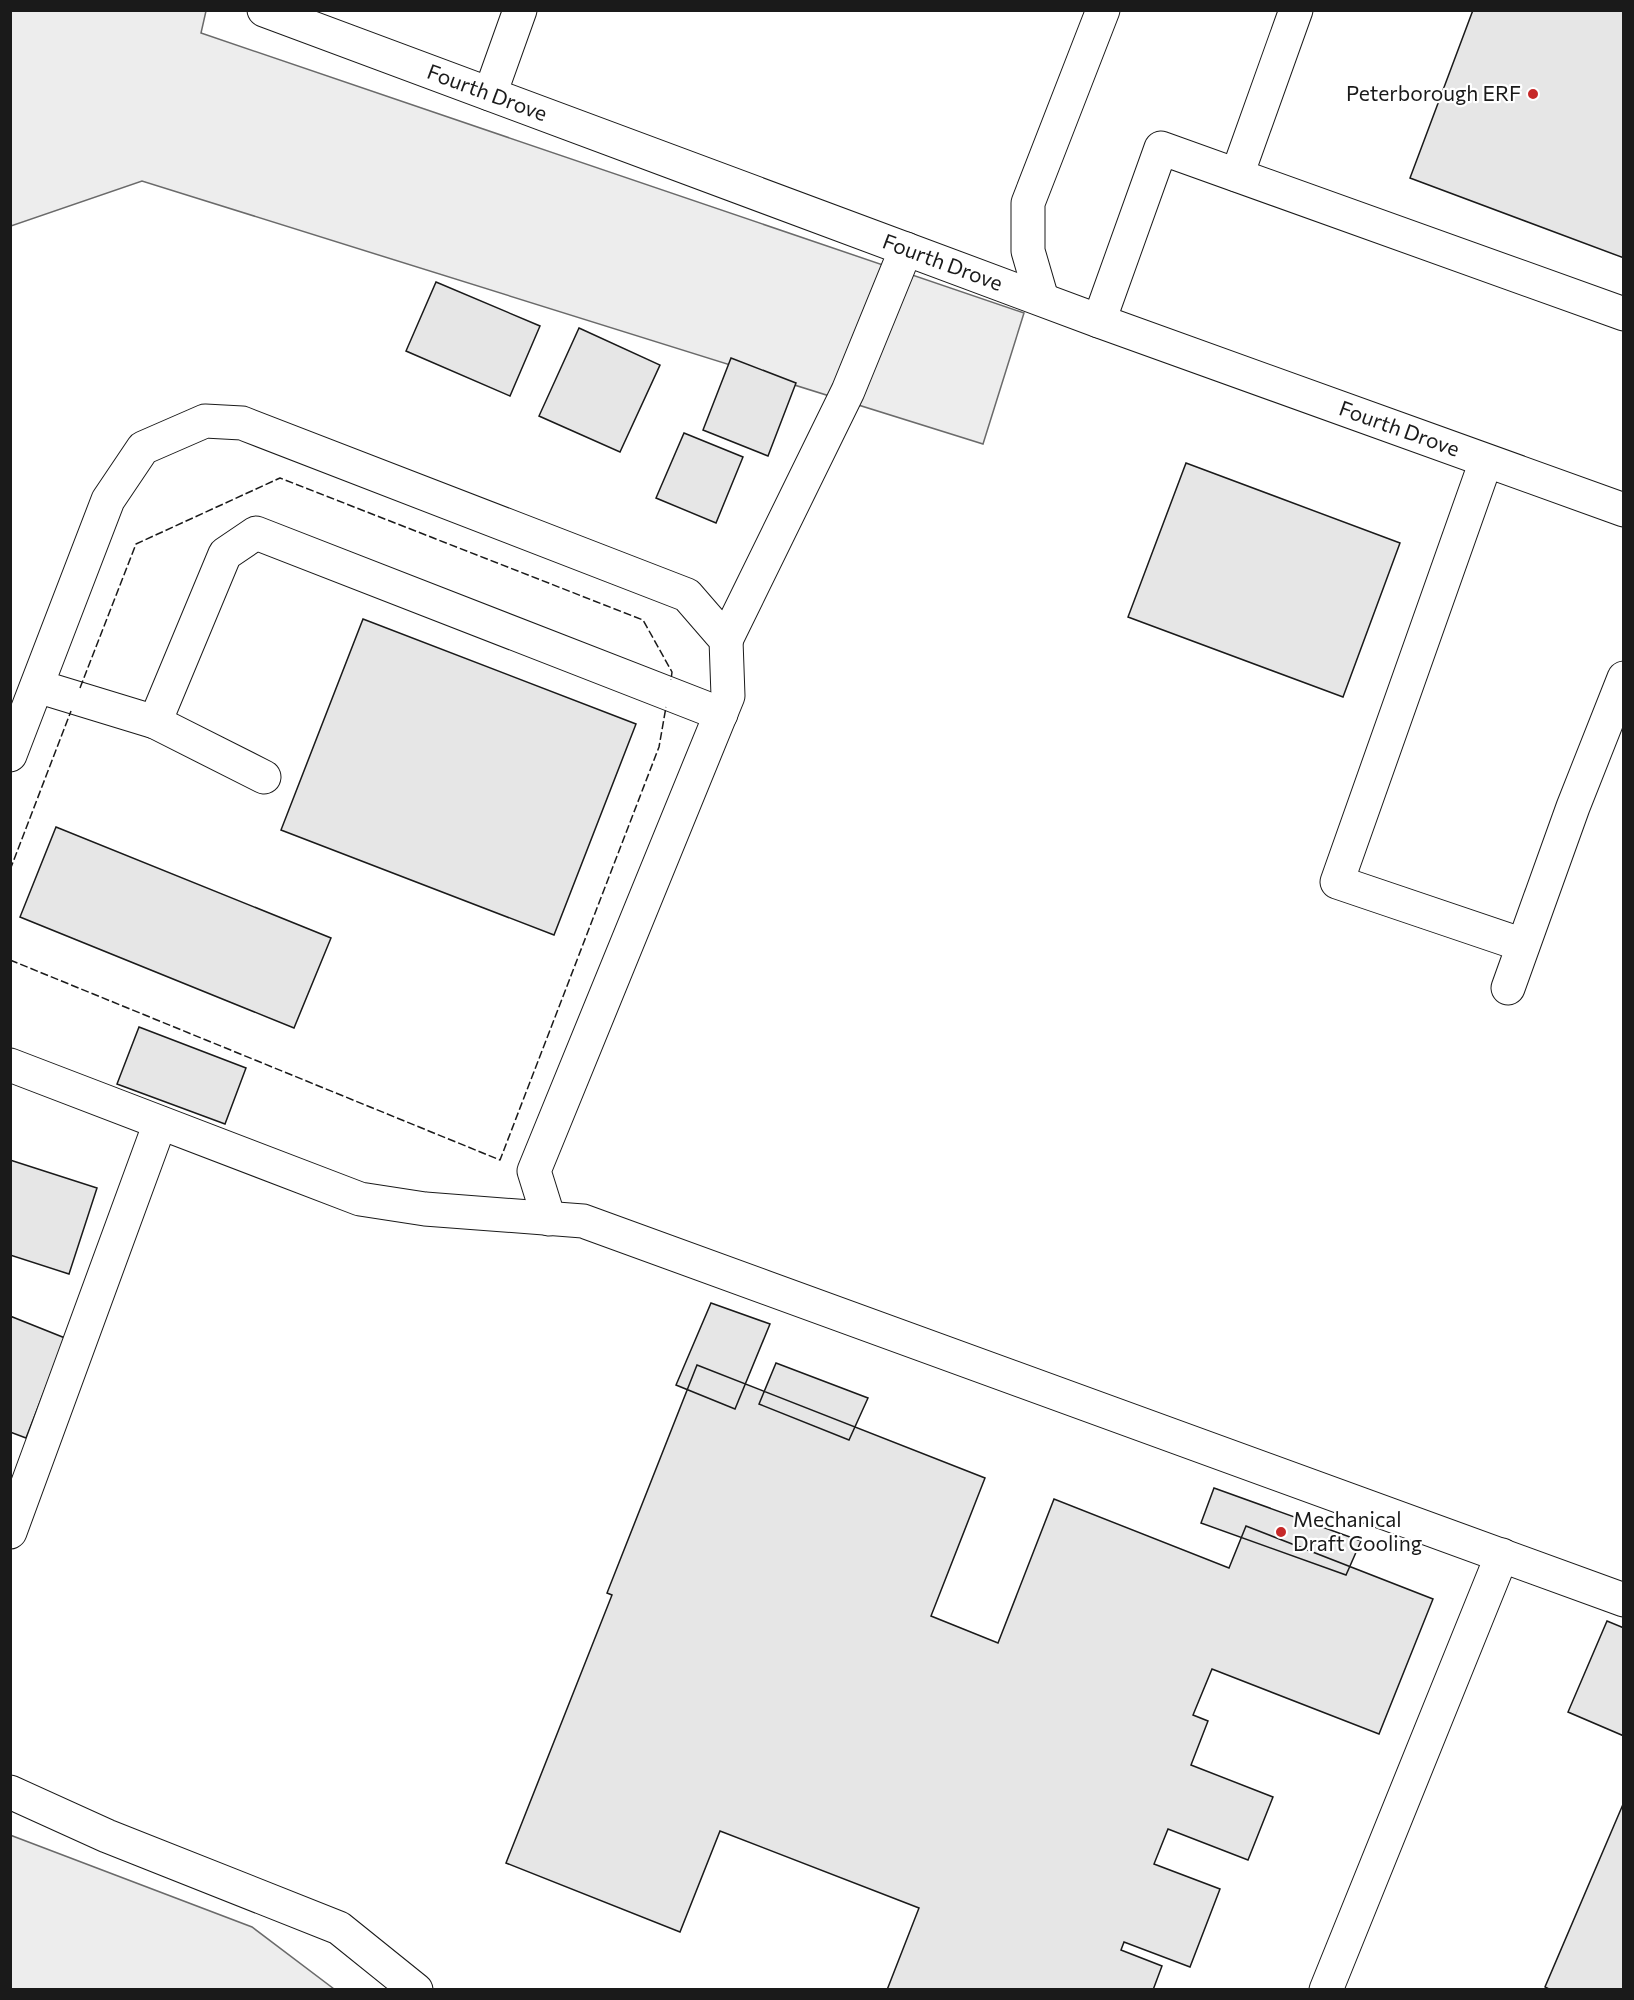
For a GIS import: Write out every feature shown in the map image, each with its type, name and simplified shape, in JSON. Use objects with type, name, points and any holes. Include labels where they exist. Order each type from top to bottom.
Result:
[{"type":"lane","name":"Fourth Drove","points":[[264,10],[1099,321],[1623,510]]},
{"type":"lane","points":[[490,94],[520,10]]},
{"type":"lane","points":[[1042,298],[1028,251],[1028,203],[1102,10]]},
{"type":"lane","points":[[1237,175],[1296,10]]},
{"type":"lane","points":[[1099,321],[1161,148],[1623,314]]},
{"type":"lane","points":[[549,1219],[534,1171],[728,696],[726,640],[848,391],[906,249]]},
{"type":"lane","points":[[10,755],[108,500],[143,448],[205,422],[242,423],[687,595],[726,640]]},
{"type":"lane","points":[[1486,461],[1337,882],[1523,945]]},
{"type":"lane","points":[[154,722],[225,555],[256,533],[721,714]]},
{"type":"lane","points":[[1508,988],[1623,678]]},
{"type":"lane","points":[[37,686],[154,722],[264,777]]},
{"type":"lane","points":[[10,1065],[360,1199],[425,1209],[583,1221],[1623,1599]]},
{"type":"lane","points":[[10,1532],[160,1123]]},
{"type":"lane","points":[[1326,1989],[1502,1556]]},
{"type":"lane","points":[[10,1792],[107,1836],[339,1928],[416,1989]]},
{"type":"shaded area","points":[[10,11],[206,11],[201,33],[1024,313],[983,444],[142,181],[11,226]]},
{"type":"shaded area","points":[[10,1835],[252,1927],[334,1989],[11,1989]]},
{"type":"building","name":"Peterborough ERF","points":[[1473,10],[1624,10],[1624,258],[1410,178]]},
{"type":"building","points":[[436,282],[540,326],[510,396],[406,351]]},
{"type":"building","points":[[579,328],[660,365],[620,452],[539,416]]},
{"type":"building","points":[[731,358],[796,383],[768,456],[703,430]]},
{"type":"building","points":[[684,433],[743,457],[716,523],[656,498]]},
{"type":"building","points":[[1186,463],[1400,543],[1343,697],[1128,617]]},
{"type":"building","points":[[363,619],[636,724],[554,935],[281,830]]},
{"type":"building","points":[[56,827],[331,938],[294,1028],[20,917]]},
{"type":"building","points":[[139,1027],[246,1068],[225,1124],[117,1084]]},
{"type":"building","points":[[10,1160],[97,1188],[69,1274],[10,1255]]},
{"type":"building","points":[[711,1303],[770,1324],[735,1409],[676,1385]]},
{"type":"building","points":[[10,1316],[65,1338],[26,1438],[10,1432]]},
{"type":"building","points":[[776,1363],[868,1398],[849,1440],[759,1404]]},
{"type":"building","points":[[697,1365],[985,1478],[931,1616],[998,1643],[1054,1499],[1229,1568],[1246,1526],[1433,1599],[1379,1734],[1212,1669],[1193,1715],[1208,1721],[1191,1765],[1273,1797],[1248,1860],[1168,1829],[1154,1864],[1220,1889],[1190,1967],[1124,1942],[1121,1950],[1162,1966],[1153,1990],[887,1990],[919,1908],[720,1831],[680,1932],[506,1863],[612,1595],[607,1593]]},
{"type":"building","name":"Mechanical Draft Cooling","points":[[1214,1488],[1361,1541],[1346,1575],[1201,1523]]},
{"type":"building","points":[[1607,1621],[1624,1628],[1624,1736],[1568,1712]]},
{"type":"building","points":[[1624,1802],[1624,1990],[1551,1990],[1545,1987]]},
{"type":"fence","points":[[80,688],[136,544],[280,478],[643,620],[672,672],[671,680]]},
{"type":"fence","points":[[10,960],[500,1160],[659,747],[666,707]]},
{"type":"fence","points":[[10,870],[71,711]]},
{"type":"place","name":"Peterborough ERF","points":[[1533,94]]},
{"type":"place","name":"Mechanical Draft Cooling","points":[[1281,1532]]}]
